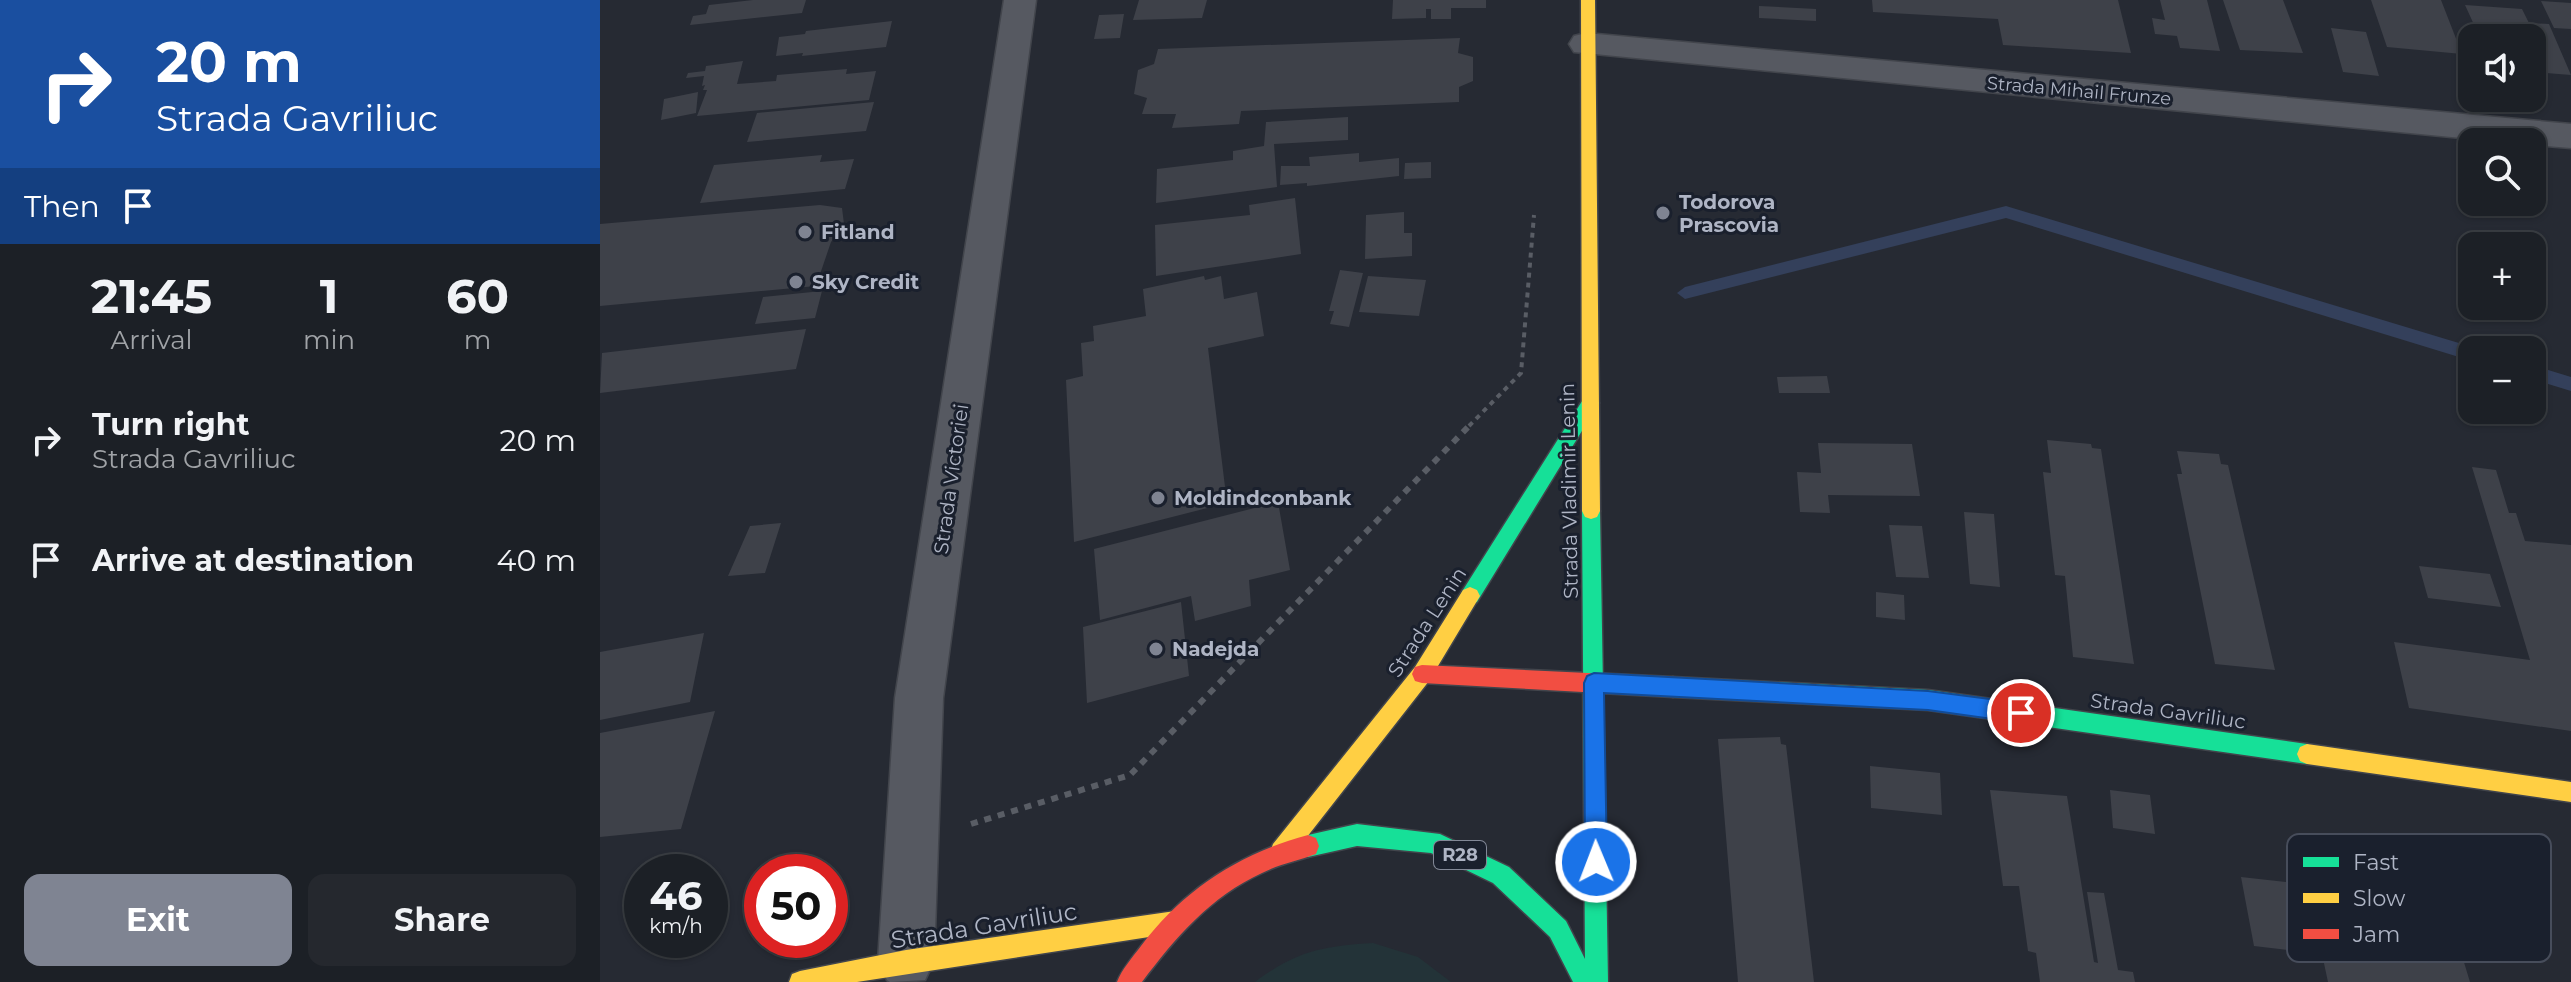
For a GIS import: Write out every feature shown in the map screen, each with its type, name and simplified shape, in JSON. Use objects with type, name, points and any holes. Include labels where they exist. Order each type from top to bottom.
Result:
[{"type":"main road","name":"Strada Vladimir Lenin","points":[[1588,0],[1586,44],[1597,982]]},
{"type":"main road","name":"Strada Lenin","points":[[1281,852],[1422,674],[1590,403]]},
{"type":"main road","name":"Strada Gavriliuc","points":[[1422,674],[1928,700],[2571,792]]},
{"type":"main road","name":"R28","points":[[1128,982],[1175,922],[1226,880],[1281,852],[1357,835],[1432,842],[1501,875],[1558,929],[1585,982]]},
{"type":"main road","name":"Strada Gavriliuc","points":[[800,982],[906,961],[1175,922]]},
{"type":"street","name":"Strada Victoriei","points":[[906,961],[919,698],[1020,0]]},
{"type":"street","name":"Strada Mihail Frunze","points":[[1586,44],[2571,136]]},
{"type":"path","points":[[912,842],[1130,775],[1521,373],[1535,202]]},
{"type":"shaded area","points":[[1373,943],[1418,957],[1451,982],[1255,982],[1284,963],[1311,952]]},
{"type":"building","points":[[753,0],[806,0],[802,13],[690,25],[693,16],[706,14],[709,5]]},
{"type":"building","points":[[1139,0],[1207,0],[1202,18],[1133,20]]},
{"type":"building","points":[[1393,0],[1486,0],[1486,8],[1451,8],[1451,19],[1431,19],[1431,9],[1426,9],[1426,18],[1392,19]]},
{"type":"building","points":[[1872,0],[2118,0],[2131,53],[2003,45],[1998,19],[1873,12]]},
{"type":"building","points":[[2160,0],[2207,0],[2220,51],[2180,48],[2177,36],[2155,34],[2152,18],[2165,20]]},
{"type":"building","points":[[2223,0],[2283,0],[2303,53],[2240,50]]},
{"type":"building","points":[[2371,0],[2441,0],[2458,44],[2458,54],[2387,47]]},
{"type":"building","points":[[2541,1],[2571,3],[2571,29],[2554,28]]},
{"type":"building","points":[[2465,5],[2522,9],[2529,23],[2549,24],[2571,75],[2546,73],[2546,24],[2474,24]]},
{"type":"building","points":[[1759,6],[1816,9],[1816,21],[1759,18]]},
{"type":"building","points":[[1124,14],[1120,38],[1094,39],[1099,15]]},
{"type":"building","points":[[892,21],[886,47],[776,56],[779,37]]},
{"type":"building","points":[[2331,28],[2366,32],[2379,76],[2343,72]]},
{"type":"building","points":[[1460,38],[1458,53],[1473,57],[1473,81],[1459,87],[1459,102],[1241,111],[1239,124],[1172,128],[1176,114],[1142,114],[1147,98],[1134,94],[1138,70],[1154,64],[1158,49]]},
{"type":"building","points":[[743,61],[737,84],[776,81],[777,75],[847,69],[846,74],[876,71],[869,100],[697,116],[707,90],[703,90],[705,85],[702,86],[704,76],[686,78],[688,73],[705,71],[706,66]]},
{"type":"building","points":[[698,92],[696,113],[661,120],[664,99]]},
{"type":"building","points":[[874,102],[866,131],[747,142],[757,113]]},
{"type":"building","points":[[1348,117],[1348,140],[1274,144],[1277,187],[1156,203],[1157,169],[1233,160],[1233,151],[1264,146],[1266,122]]},
{"type":"building","points":[[1359,153],[1359,162],[1399,158],[1399,176],[1307,186],[1307,183],[1280,185],[1281,166],[1310,166],[1309,157]]},
{"type":"building","points":[[822,155],[820,162],[854,159],[845,189],[700,203],[714,165]]},
{"type":"building","points":[[1431,162],[1431,178],[1404,179],[1405,163]]},
{"type":"building","points":[[1295,198],[1301,254],[1156,276],[1155,225],[1250,215],[1249,205]]},
{"type":"building","points":[[820,205],[842,208],[844,224],[831,242],[816,286],[600,306],[600,224]]},
{"type":"building","points":[[1404,212],[1404,233],[1412,233],[1412,256],[1365,259],[1366,215]]},
{"type":"building","points":[[1340,270],[1363,273],[1349,327],[1330,324],[1334,311],[1329,311]]},
{"type":"building","points":[[1204,276],[1205,280],[1221,276],[1224,299],[1257,292],[1264,336],[1208,348],[1227,503],[1074,542],[1066,380],[1083,376],[1081,343],[1094,341],[1093,326],[1146,316],[1143,289]]},
{"type":"building","points":[[1368,276],[1426,280],[1419,316],[1359,312]]},
{"type":"building","points":[[822,291],[815,318],[755,324],[763,297]]},
{"type":"building","points":[[806,329],[796,369],[600,393],[602,353]]},
{"type":"building","points":[[1827,376],[1830,393],[1779,393],[1777,377]]},
{"type":"building","points":[[2047,440],[2091,444],[2092,448],[2101,449],[2134,664],[2073,657],[2065,576],[2055,575],[2043,472],[2051,473]]},
{"type":"building","points":[[1818,443],[1912,444],[1920,496],[1828,495],[1830,513],[1800,512],[1797,472],[1821,473]]},
{"type":"building","points":[[2177,451],[2219,454],[2221,464],[2228,465],[2275,670],[2215,664],[2177,474],[2182,474]]},
{"type":"building","points":[[2472,467],[2496,470],[2509,513],[2516,513],[2525,541],[2571,545],[2571,731],[2409,708],[2394,642],[2530,660]]},
{"type":"building","points":[[1278,502],[1290,570],[1249,580],[1251,606],[1195,621],[1191,596],[1100,620],[1094,549]]},
{"type":"building","points":[[1964,512],[1994,514],[2000,587],[1970,584]]},
{"type":"building","points":[[781,523],[765,573],[728,576],[750,526]]},
{"type":"building","points":[[1889,525],[1922,526],[1929,578],[1896,577]]},
{"type":"building","points":[[2419,566],[2490,574],[2501,607],[2428,598]]},
{"type":"building","points":[[1876,592],[1904,595],[1905,620],[1876,617]]},
{"type":"building","points":[[1181,602],[1189,676],[1087,703],[1083,627]]},
{"type":"building","points":[[704,633],[690,702],[600,720],[600,652]]},
{"type":"building","points":[[715,711],[681,829],[600,837],[600,733]]},
{"type":"building","points":[[1780,737],[1781,744],[1786,745],[1814,982],[1738,982],[1718,739]]},
{"type":"building","points":[[1870,766],[1940,773],[1942,815],[1871,808]]},
{"type":"building","points":[[1990,790],[2067,796],[2094,962],[2098,963],[2087,892],[2104,893],[2118,970],[2133,972],[2135,982],[2040,982],[2036,953],[2028,951],[2019,886],[2003,886]]},
{"type":"building","points":[[2110,790],[2150,795],[2155,834],[2113,828]]},
{"type":"building","points":[[2241,877],[2287,882],[2287,950],[2254,946]]},
{"type":"building","points":[[2324,962],[2464,962],[2470,982],[2328,982]]},
{"type":"waterway","points":[[1685,293],[2006,212],[2458,350]]},
{"type":"waterway","points":[[2546,376],[2571,384]]},
{"type":"traffic: fast","points":[[1470,596],[1590,403]]},
{"type":"traffic: fast","points":[[1591,511],[1597,982]]},
{"type":"traffic: fast","points":[[1673,687],[1928,700],[2307,754]]},
{"type":"traffic: fast","points":[[1308,846],[1357,835],[1432,842],[1501,875],[1558,929],[1585,982]]},
{"type":"traffic: slow","points":[[1588,0],[1591,511]]},
{"type":"traffic: slow","points":[[1281,852],[1422,674],[1470,596]]},
{"type":"traffic: slow","points":[[2307,754],[2571,792]]},
{"type":"traffic: slow","points":[[800,982],[906,961],[1175,922]]},
{"type":"traffic: jam","points":[[1422,674],[1673,687]]},
{"type":"traffic: jam","points":[[1128,982],[1168,930],[1203,897],[1253,865],[1308,846]]},
{"type":"place","name":"Todorova Prascovia","points":[[1663,213]]},
{"type":"place","name":"Fitland","points":[[805,232]]},
{"type":"place","name":"Sky Credit","points":[[796,282]]},
{"type":"place","name":"Moldindconbank","points":[[1158,498]]},
{"type":"place","name":"Nadejda","points":[[1156,649]]},
{"type":"route","points":[[1596,862],[1594,683],[1928,700],[2021,713]]}]
